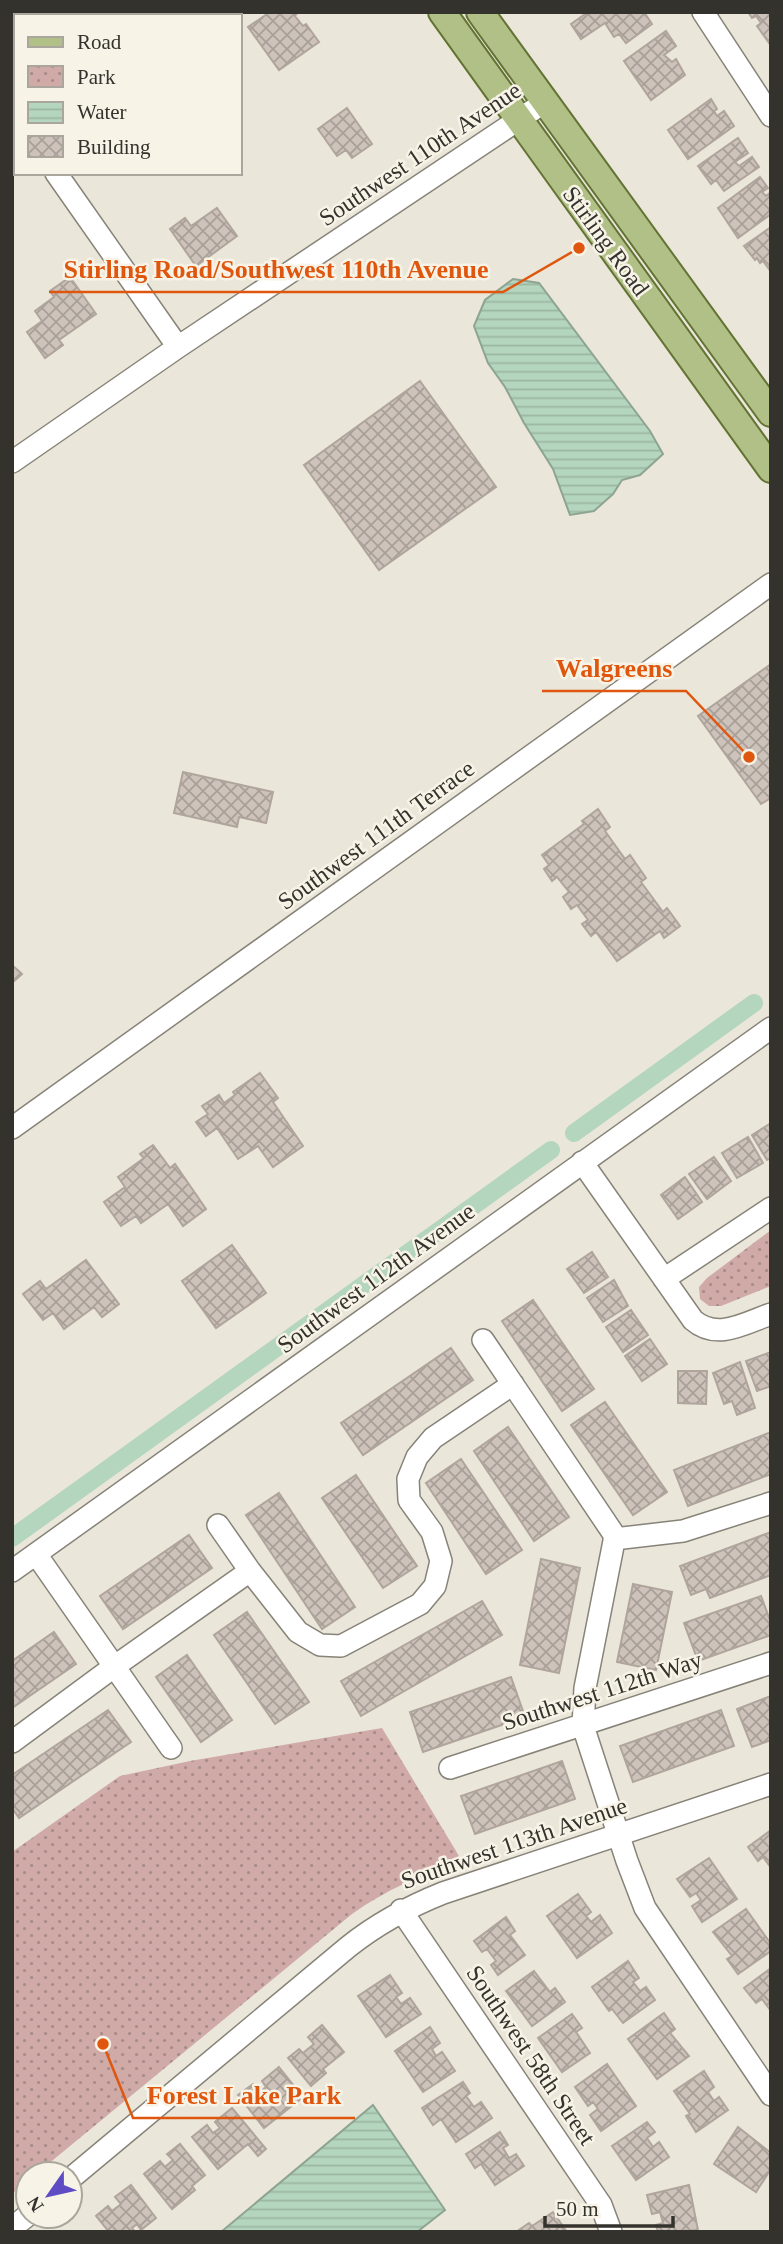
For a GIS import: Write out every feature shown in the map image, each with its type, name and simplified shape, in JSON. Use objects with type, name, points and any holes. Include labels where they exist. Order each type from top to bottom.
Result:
[{"type":"main road","name":"Stirling Road","points":[[442,12],[771,469]]},
{"type":"main road","name":"Stirling Road","points":[[480,12],[771,413]]},
{"type":"street","points":[[703,12],[771,116]]},
{"type":"street","name":"Southwest 110th Avenue","points":[[12,462],[545,102]]},
{"type":"street","points":[[57,175],[178,348]]},
{"type":"street","name":"Southwest 111th Terrace","points":[[12,1128],[771,584]]},
{"type":"street","name":"Southwest 112th Avenue","points":[[12,1571],[771,1028]]},
{"type":"street","points":[[582,1162],[693,1320],[713,1331],[726,1330],[771,1314]]},
{"type":"street","points":[[664,1279],[771,1208]]},
{"type":"street","points":[[483,1340],[615,1538],[585,1688],[583,1726],[636,1889],[656,1928],[771,2095]]},
{"type":"street","points":[[218,1525],[298,1632],[320,1645],[341,1646],[420,1604],[435,1587],[441,1561],[432,1532],[409,1500],[408,1479],[417,1457],[433,1438],[513,1384]]},
{"type":"street","points":[[615,1538],[683,1531],[771,1503]]},
{"type":"street","points":[[36,1554],[171,1748]]},
{"type":"street","points":[[12,1742],[250,1571]]},
{"type":"street","name":"Southwest 112th Way","points":[[450,1768],[771,1663]]},
{"type":"street","name":"Southwest 113th Avenue","points":[[84,2167],[348,1947],[401,1910],[443,1893],[771,1784]]},
{"type":"street","name":"Southwest 58th Street","points":[[401,1910],[601,2204],[611,2232]]},
{"type":"green space","points":[[771,1230],[771,1286],[721,1306],[709,1306],[700,1299],[699,1287],[707,1278]]},
{"type":"green space","points":[[382,1728],[462,1861],[405,1883],[352,1914],[53,2160],[14,2160],[12,2194],[12,1852],[120,1776],[190,1761]]},
{"type":"water","points":[[513,279],[539,283],[650,431],[663,454],[640,475],[622,480],[613,494],[594,511],[570,515],[553,469],[488,363],[474,326],[485,300]]},
{"type":"water","points":[[373,2105],[445,2210],[417,2232],[221,2232]]},
{"type":"building","points":[[270,12],[298,12],[295,16],[303,26],[306,24],[319,42],[279,70],[248,27]]},
{"type":"building","points":[[588,12],[644,12],[652,24],[626,43],[619,34],[614,37],[605,23],[581,39],[571,24]]},
{"type":"building","points":[[748,12],[771,12],[771,42],[769,43],[757,26],[761,23],[756,16],[752,18]]},
{"type":"building","points":[[666,31],[676,46],[664,55],[672,62],[676,59],[685,75],[651,100],[624,61]]},
{"type":"building","points":[[711,99],[717,109],[714,111],[717,116],[724,111],[734,126],[688,159],[668,130]]},
{"type":"building","points":[[347,108],[372,144],[352,158],[346,150],[337,156],[318,129]]},
{"type":"building","points":[[738,138],[748,153],[735,162],[739,166],[752,157],[759,167],[724,191],[716,180],[711,184],[698,166]]},
{"type":"building","points":[[760,177],[768,188],[762,192],[766,196],[771,192],[771,214],[738,238],[718,208]]},
{"type":"building","points":[[217,208],[237,236],[196,266],[170,229],[185,218],[191,226]]},
{"type":"building","points":[[771,227],[771,272],[763,261],[760,263],[757,258],[755,260],[744,246]]},
{"type":"building","points":[[70,277],[96,314],[59,340],[63,345],[45,358],[27,332],[42,321],[35,311],[54,297],[50,291]]},
{"type":"building","points":[[420,381],[496,487],[379,570],[304,465]]},
{"type":"building","points":[[771,664],[771,798],[761,804],[698,716]]},
{"type":"building","points":[[183,772],[273,792],[266,823],[239,817],[237,827],[174,813]]},
{"type":"building","points":[[598,809],[610,827],[605,831],[625,859],[630,855],[646,878],[641,882],[663,912],[667,908],[680,926],[664,938],[660,931],[617,961],[596,932],[591,936],[582,924],[588,920],[577,905],[571,909],[563,897],[569,892],[557,877],[552,881],[544,869],[549,865],[542,855],[584,824],[582,821]]},
{"type":"building","points":[[12,965],[22,974],[12,983]]},
{"type":"building","points":[[260,1073],[278,1098],[273,1102],[303,1146],[273,1167],[258,1146],[238,1159],[217,1128],[206,1136],[196,1122],[208,1114],[202,1106],[219,1095],[224,1103],[235,1095],[233,1092]]},
{"type":"building","points":[[771,1123],[771,1158],[767,1160],[752,1135]]},
{"type":"building","points":[[748,1137],[763,1163],[737,1178],[722,1153]]},
{"type":"building","points":[[153,1145],[170,1168],[175,1164],[206,1209],[183,1226],[168,1204],[141,1223],[136,1216],[121,1226],[104,1202],[125,1187],[118,1177],[144,1158],[140,1154]]},
{"type":"building","points":[[714,1157],[731,1181],[707,1199],[689,1174]]},
{"type":"building","points":[[685,1177],[702,1202],[678,1219],[661,1195]]},
{"type":"building","points":[[232,1245],[266,1293],[216,1328],[182,1281]]},
{"type":"building","points":[[592,1252],[608,1277],[584,1293],[567,1269]]},
{"type":"building","points":[[86,1260],[119,1304],[102,1317],[94,1307],[64,1329],[53,1313],[43,1320],[23,1294],[40,1281],[46,1289]]},
{"type":"building","points":[[614,1280],[628,1306],[603,1322],[587,1298]]},
{"type":"building","points":[[533,1300],[594,1389],[562,1411],[502,1321]]},
{"type":"building","points":[[631,1310],[648,1335],[623,1352],[606,1327]]},
{"type":"building","points":[[650,1339],[667,1364],[642,1381],[625,1356]]},
{"type":"building","points":[[451,1348],[473,1380],[363,1455],[341,1423]]},
{"type":"building","points":[[771,1352],[771,1386],[757,1391],[746,1361]]},
{"type":"building","points":[[740,1362],[755,1408],[737,1415],[732,1401],[724,1404],[713,1373]]},
{"type":"building","points":[[678,1371],[707,1371],[706,1404],[678,1403]]},
{"type":"building","points":[[605,1402],[667,1492],[633,1515],[571,1425]]},
{"type":"building","points":[[508,1427],[569,1517],[534,1541],[474,1451]]},
{"type":"building","points":[[771,1432],[771,1474],[688,1506],[674,1470]]},
{"type":"building","points":[[461,1459],[522,1550],[486,1574],[426,1483]]},
{"type":"building","points":[[356,1475],[417,1566],[383,1588],[322,1498]]},
{"type":"building","points":[[279,1493],[355,1607],[322,1629],[246,1515]]},
{"type":"building","points":[[771,1532],[771,1575],[710,1598],[706,1589],[691,1595],[680,1566]]},
{"type":"building","points":[[189,1535],[212,1568],[123,1629],[100,1596]]},
{"type":"building","points":[[541,1559],[580,1568],[559,1673],[520,1665]]},
{"type":"building","points":[[633,1584],[672,1592],[656,1670],[617,1662]]},
{"type":"building","points":[[761,1596],[771,1623],[771,1635],[698,1661],[684,1623]]},
{"type":"building","points":[[482,1601],[502,1635],[361,1716],[341,1681]]},
{"type":"building","points":[[247,1612],[309,1702],[275,1724],[214,1635]]},
{"type":"building","points":[[54,1632],[76,1664],[12,1708],[12,1661]]},
{"type":"building","points":[[187,1655],[232,1720],[201,1742],[156,1677]]},
{"type":"building","points":[[511,1677],[525,1717],[423,1752],[410,1712]]},
{"type":"building","points":[[771,1696],[771,1740],[752,1747],[737,1709]]},
{"type":"building","points":[[108,1710],[131,1742],[19,1818],[12,1808],[12,1775]]},
{"type":"building","points":[[721,1710],[734,1746],[633,1782],[620,1746]]},
{"type":"building","points":[[562,1761],[575,1799],[475,1834],[461,1796]]},
{"type":"building","points":[[771,1830],[771,1868],[763,1857],[758,1861],[748,1847]]},
{"type":"building","points":[[709,1858],[737,1899],[702,1922],[692,1906],[701,1900],[696,1893],[690,1897],[677,1879]]},
{"type":"building","points":[[578,1894],[591,1912],[586,1916],[591,1922],[600,1915],[612,1933],[577,1958],[547,1916]]},
{"type":"building","points":[[746,1909],[771,1944],[771,1951],[738,1974],[727,1959],[732,1956],[713,1932]]},
{"type":"building","points":[[506,1917],[515,1931],[510,1935],[525,1955],[498,1975],[491,1965],[496,1961],[487,1949],[482,1952],[474,1941]]},
{"type":"building","points":[[628,1961],[639,1978],[633,1982],[640,1991],[646,1987],[655,2000],[623,2023],[612,2009],[609,2011],[592,1987]]},
{"type":"building","points":[[771,1968],[771,2011],[762,1999],[756,2003],[744,1988]]},
{"type":"building","points":[[534,1971],[550,1992],[555,1988],[565,2002],[532,2026],[506,1991]]},
{"type":"building","points":[[390,1975],[402,1993],[396,1997],[401,2004],[410,1998],[421,2014],[386,2037],[358,1996]]},
{"type":"building","points":[[664,2013],[675,2029],[670,2033],[689,2056],[657,2079],[628,2039]]},
{"type":"building","points":[[572,2014],[582,2028],[576,2032],[590,2053],[562,2072],[538,2038]]},
{"type":"building","points":[[322,2025],[344,2052],[323,2069],[326,2073],[311,2086],[288,2058],[299,2049],[303,2053],[314,2044],[308,2037]]},
{"type":"building","points":[[430,2027],[440,2043],[432,2049],[436,2056],[442,2052],[455,2071],[423,2092],[395,2051]]},
{"type":"building","points":[[607,2064],[636,2106],[601,2131],[590,2115],[598,2109],[593,2102],[588,2106],[575,2087]]},
{"type":"building","points":[[279,2067],[303,2097],[264,2128],[238,2095],[253,2084],[260,2092],[266,2087],[262,2081]]},
{"type":"building","points":[[704,2071],[714,2087],[708,2092],[714,2101],[719,2097],[728,2110],[696,2132],[686,2116],[690,2114],[674,2091]]},
{"type":"building","points":[[463,2082],[470,2093],[466,2096],[474,2107],[481,2102],[492,2118],[456,2142],[441,2119],[433,2125],[422,2108]]},
{"type":"building","points":[[232,2108],[266,2149],[258,2156],[248,2144],[218,2169],[192,2137],[207,2125],[213,2133],[220,2128],[215,2122]]},
{"type":"building","points":[[647,2122],[655,2132],[647,2138],[653,2147],[659,2142],[669,2157],[636,2180],[612,2146]]},
{"type":"building","points":[[738,2127],[771,2153],[771,2169],[756,2192],[714,2164]]},
{"type":"building","points":[[500,2132],[508,2145],[503,2148],[509,2158],[516,2154],[524,2166],[495,2185],[481,2164],[475,2168],[466,2154]]},
{"type":"building","points":[[180,2144],[205,2175],[192,2186],[195,2190],[172,2209],[144,2174],[160,2161],[165,2167],[173,2160],[167,2154]]},
{"type":"building","points":[[131,2185],[156,2218],[141,2230],[137,2224],[132,2228],[135,2232],[109,2232],[96,2216],[108,2206],[112,2211],[121,2204],[115,2197]]},
{"type":"building","points":[[689,2185],[698,2230],[658,2232],[656,2225],[663,2223],[660,2212],[652,2214],[647,2195]]},
{"type":"building","points":[[553,2212],[567,2232],[516,2232],[529,2223],[532,2226]]},
{"type":"waterway","points":[[574,1133],[754,1003]]},
{"type":"waterway","points":[[12,1538],[551,1150]]},
{"type":"place","name":"Stirling Road/Southwest 110th Avenue","points":[[579,248]]},
{"type":"place","name":"Walgreens","points":[[749,757]]},
{"type":"place","name":"Forest Lake Park","points":[[103,2044]]}]
